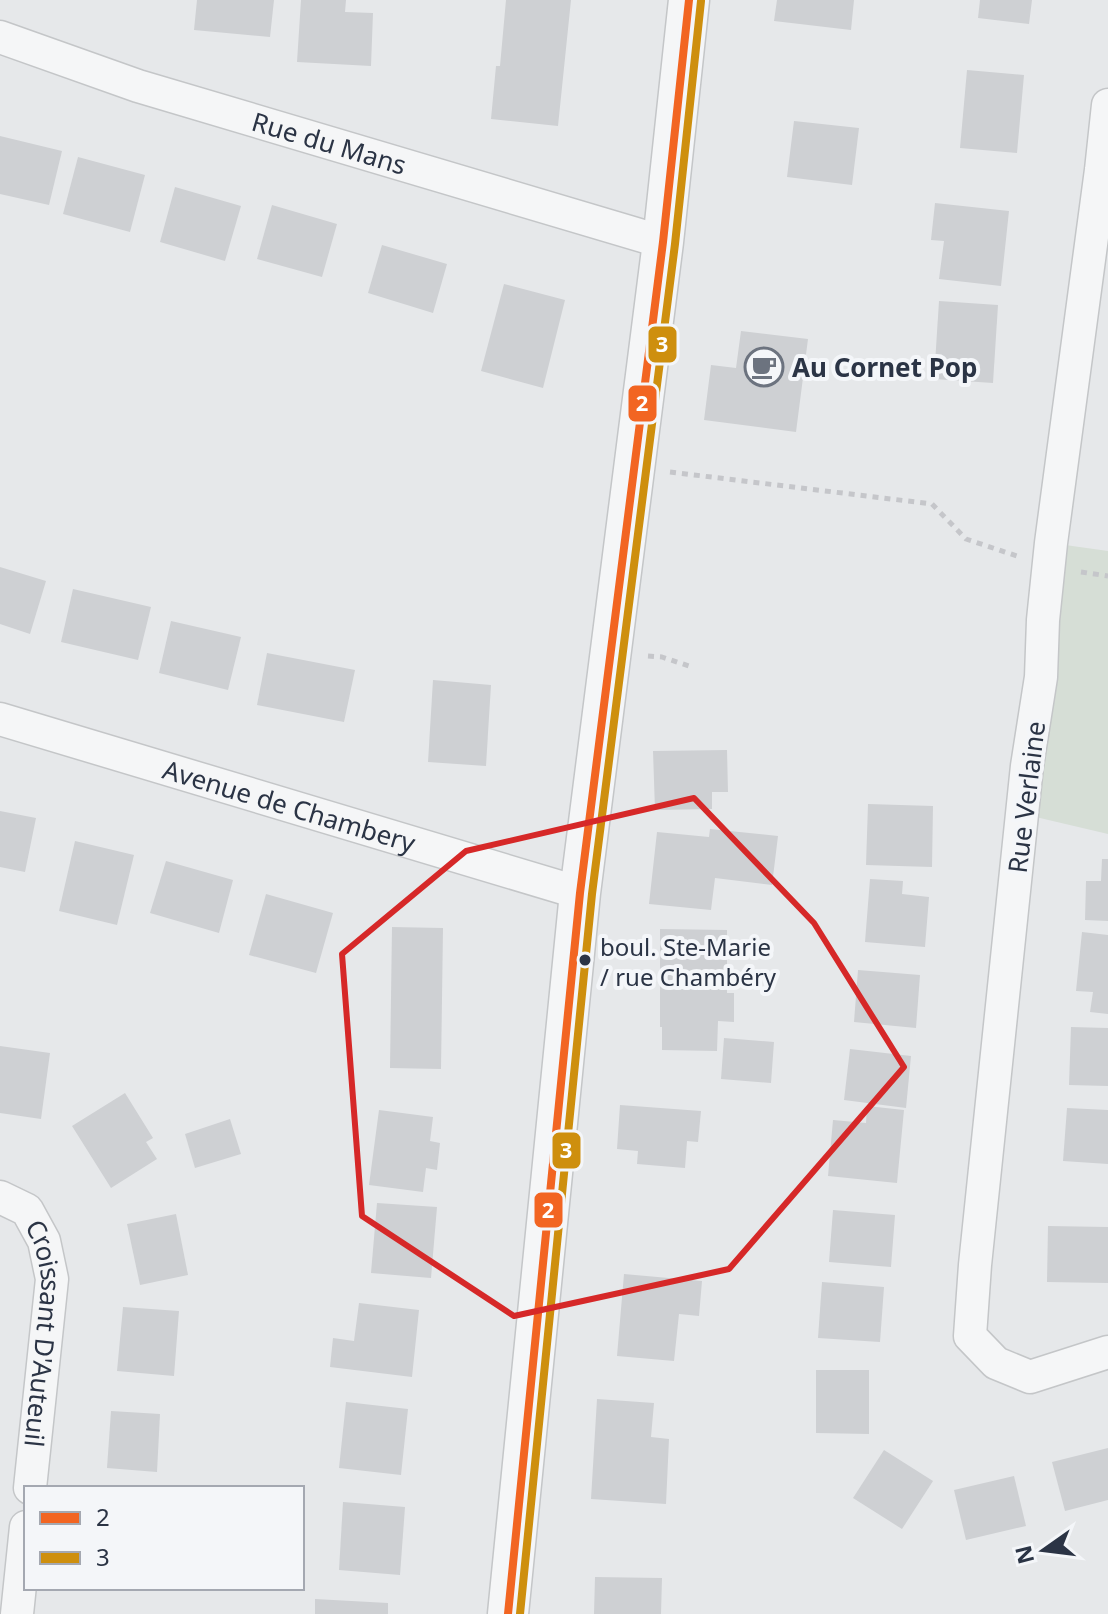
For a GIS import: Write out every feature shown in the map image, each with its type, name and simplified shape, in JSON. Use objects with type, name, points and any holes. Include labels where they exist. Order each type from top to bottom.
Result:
[{"type":"street","points":[[508,1614],[580,893],[663,242],[689,0]]},
{"type":"street","name":"Rue du Mans","points":[[0,37],[138,86],[663,242]]},
{"type":"street","name":"Rue Verlaine","points":[[1108,105],[1105,170],[1049,566],[1041,677],[1027,766],[970,1336],[996,1363],[1030,1377],[1108,1352]]},
{"type":"street","name":"Avenue de Chambery","points":[[0,719],[580,893]]},
{"type":"street","name":"Croissant D'Auteuil","points":[[0,1197],[27,1210],[44,1241],[52,1279],[30,1486]]},
{"type":"street","points":[[17,1614],[24,1546]]},
{"type":"path","points":[[634,468],[932,504],[966,539],[1049,566]]},
{"type":"highlighted area","points":[[694,798],[814,923],[904,1067],[729,1269],[514,1316],[362,1216],[342,954],[466,851]]},
{"type":"shaded area","points":[[1051,543],[1108,551],[1108,834],[1023,814]]},
{"type":"building","points":[[197,0],[274,0],[270,37],[194,30]]},
{"type":"building","points":[[301,0],[346,0],[345,12],[373,13],[371,66],[297,62]]},
{"type":"building","points":[[506,0],[571,0],[558,126],[491,119]]},
{"type":"building","points":[[777,0],[854,0],[851,30],[774,21]]},
{"type":"building","points":[[980,0],[1032,0],[1029,24],[978,18]]},
{"type":"building","points":[[967,70],[1024,75],[1017,153],[960,148]]},
{"type":"building","points":[[794,121],[859,128],[852,185],[787,177]]},
{"type":"building","points":[[0,136],[62,151],[49,205],[0,194]]},
{"type":"building","points":[[78,157],[145,175],[130,232],[63,214]]},
{"type":"building","points":[[175,187],[241,206],[225,261],[160,242]]},
{"type":"building","points":[[935,203],[1009,211],[1001,286],[939,279],[944,241],[931,240]]},
{"type":"building","points":[[272,205],[337,224],[322,277],[257,259]]},
{"type":"building","points":[[382,245],[447,264],[433,313],[368,293]]},
{"type":"building","points":[[504,284],[565,300],[543,388],[481,371]]},
{"type":"building","points":[[939,301],[998,305],[993,383],[934,379]]},
{"type":"building","points":[[741,331],[808,339],[796,432],[704,420],[711,365],[736,368]]},
{"type":"building","points":[[0,567],[46,581],[30,634],[0,624]]},
{"type":"building","points":[[73,589],[151,607],[138,660],[61,642]]},
{"type":"building","points":[[171,621],[241,637],[228,690],[159,673]]},
{"type":"building","points":[[267,653],[355,670],[344,722],[257,705]]},
{"type":"building","points":[[433,680],[491,685],[486,766],[428,762]]},
{"type":"building","points":[[727,750],[728,792],[712,792],[712,809],[655,810],[653,751]]},
{"type":"building","points":[[868,804],[933,806],[932,867],[866,865]]},
{"type":"building","points":[[0,811],[36,818],[25,872],[0,867]]},
{"type":"building","points":[[710,829],[778,836],[772,885],[715,878],[711,910],[649,904],[657,832],[709,837]]},
{"type":"building","points":[[75,841],[134,855],[117,925],[59,911]]},
{"type":"building","points":[[1102,859],[1108,859],[1108,921],[1085,920],[1086,881],[1101,881]]},
{"type":"building","points":[[166,861],[233,880],[219,933],[150,913]]},
{"type":"building","points":[[870,879],[903,881],[902,894],[929,897],[925,947],[865,942]]},
{"type":"building","points":[[266,894],[333,913],[316,973],[249,955]]},
{"type":"building","points":[[392,927],[443,928],[441,1069],[390,1068]]},
{"type":"building","points":[[660,929],[727,930],[727,993],[734,993],[734,1022],[718,1021],[717,1051],[662,1050]]},
{"type":"building","points":[[1082,932],[1108,935],[1108,1014],[1090,1012],[1093,992],[1076,991]]},
{"type":"building","points":[[858,970],[920,975],[916,1028],[854,1022]]},
{"type":"building","points":[[1071,1027],[1108,1028],[1108,1086],[1069,1085]]},
{"type":"building","points":[[724,1038],[774,1042],[771,1083],[721,1079]]},
{"type":"building","points":[[0,1046],[50,1053],[41,1119],[0,1113]]},
{"type":"building","points":[[850,1049],[911,1056],[906,1108],[844,1100]]},
{"type":"building","points":[[125,1093],[153,1138],[146,1142],[157,1159],[111,1188],[72,1126]]},
{"type":"building","points":[[620,1105],[701,1111],[698,1142],[687,1141],[685,1168],[637,1164],[638,1151],[617,1149]]},
{"type":"building","points":[[867,1106],[904,1110],[897,1183],[828,1176],[833,1120],[866,1123]]},
{"type":"building","points":[[1067,1108],[1108,1110],[1108,1164],[1063,1161]]},
{"type":"building","points":[[379,1110],[433,1117],[430,1141],[440,1143],[437,1170],[426,1168],[423,1192],[369,1185]]},
{"type":"building","points":[[230,1119],[241,1154],[195,1168],[185,1134]]},
{"type":"building","points":[[377,1203],[437,1207],[431,1278],[371,1273]]},
{"type":"building","points":[[833,1210],[895,1215],[891,1267],[829,1262]]},
{"type":"building","points":[[176,1214],[188,1275],[140,1285],[127,1224]]},
{"type":"building","points":[[1048,1226],[1108,1227],[1108,1283],[1047,1282]]},
{"type":"building","points":[[624,1274],[702,1281],[699,1316],[679,1314],[674,1361],[617,1356]]},
{"type":"building","points":[[822,1282],[884,1287],[880,1342],[818,1338]]},
{"type":"building","points":[[359,1303],[419,1310],[412,1377],[330,1367],[333,1338],[354,1341]]},
{"type":"building","points":[[123,1307],[179,1311],[174,1376],[117,1371]]},
{"type":"building","points":[[816,1370],[869,1370],[869,1434],[816,1433]]},
{"type":"building","points":[[597,1399],[654,1403],[651,1437],[669,1439],[666,1504],[591,1499]]},
{"type":"building","points":[[346,1402],[408,1409],[401,1475],[339,1468]]},
{"type":"building","points":[[111,1411],[160,1414],[157,1472],[107,1468]]},
{"type":"building","points":[[1108,1448],[1108,1500],[1065,1511],[1052,1462]]},
{"type":"building","points":[[884,1450],[933,1481],[902,1529],[853,1498]]},
{"type":"building","points":[[1014,1476],[1026,1526],[966,1540],[954,1490]]},
{"type":"building","points":[[343,1502],[405,1507],[400,1575],[339,1570]]},
{"type":"building","points":[[595,1577],[662,1578],[661,1614],[594,1614]]},
{"type":"building","points":[[315,1599],[388,1603],[388,1614],[315,1614]]},
{"type":"transit line","name":"2","points":[[508,1614],[580,893],[663,242],[689,0]]},
{"type":"transit line","name":"3","points":[[520,1614],[592,894],[675,244],[701,1]]},
{"type":"place","name":"Au Cornet Pop","points":[[764,367]]},
{"type":"place","name":"boul. Ste-Marie / rue Chambéry","points":[[585,960]]}]
